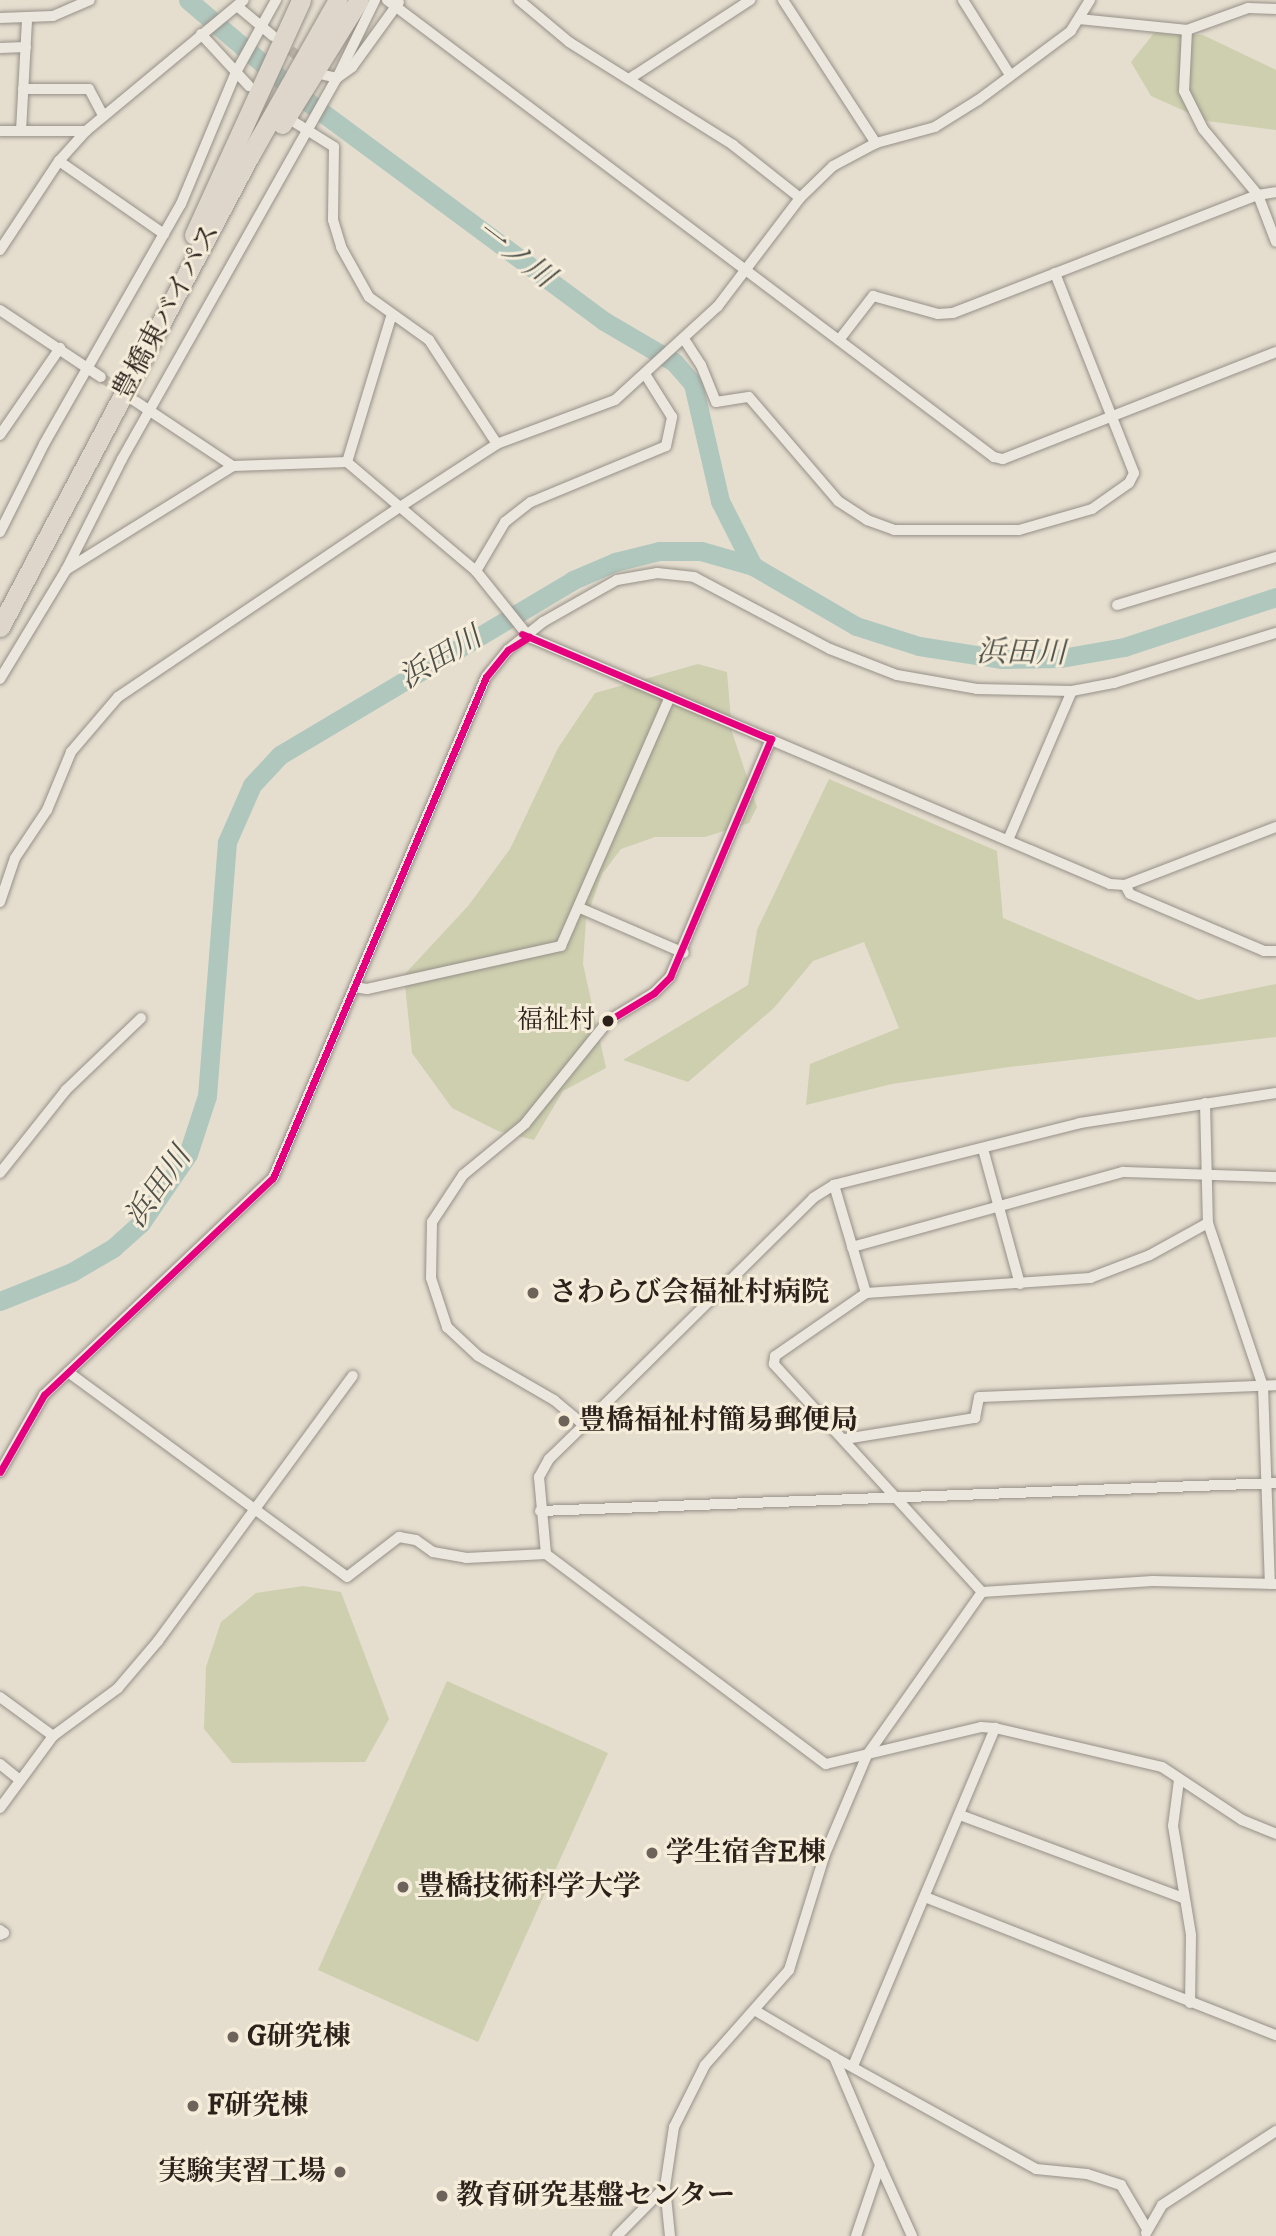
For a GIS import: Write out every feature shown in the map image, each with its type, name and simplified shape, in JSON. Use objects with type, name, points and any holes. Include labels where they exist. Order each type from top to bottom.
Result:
[{"type":"highway","points":[[129,400],[254,87],[275,42],[301,0]]},
{"type":"highway","points":[[311,72],[338,0]]},
{"type":"highway","points":[[286,112],[359,0]]},
{"type":"highway","name":"豊橋東バイパス","points":[[0,627],[129,400],[249,156],[273,138],[286,112]]},
{"type":"street","points":[[0,18],[27,20],[53,16],[90,0]]},
{"type":"street","points":[[0,531],[86,368],[164,234],[237,71],[276,0]]},
{"type":"street","points":[[0,679],[66,570],[149,411],[337,78],[375,0]]},
{"type":"street","points":[[519,0],[569,42],[629,79],[661,104],[733,145],[800,198]]},
{"type":"street","points":[[629,79],[750,0]]},
{"type":"street","points":[[783,0],[876,144]]},
{"type":"street","points":[[963,0],[1010,75]]},
{"type":"street","points":[[0,902],[15,858],[47,810],[71,752],[118,697],[497,444],[615,400],[683,340],[747,270],[800,198],[833,166],[876,144],[935,127],[1010,75],[1079,19],[1090,0]]},
{"type":"street","points":[[311,72],[337,78],[352,67],[394,2],[994,457],[1003,459],[1276,352]]},
{"type":"street","points":[[1079,19],[1187,30],[1247,4],[1276,9]]},
{"type":"street","points":[[0,250],[59,161],[86,131],[238,5],[275,42]]},
{"type":"street","points":[[22,131],[27,20]]},
{"type":"street","points":[[1187,30],[1184,91],[1203,129],[1258,195],[1276,242]]},
{"type":"street","points":[[201,34],[254,87]]},
{"type":"street","points":[[0,48],[26,47]]},
{"type":"street","points":[[23,89],[89,89],[103,115]]},
{"type":"street","points":[[286,112],[334,147],[333,220],[341,247],[369,296],[391,317],[429,340],[497,444]]},
{"type":"street","points":[[0,131],[86,131]]},
{"type":"street","points":[[59,161],[164,234]]},
{"type":"street","points":[[839,340],[879,294],[946,315],[1258,195],[1276,192]]},
{"type":"street","points":[[683,340],[701,365],[716,402],[749,397],[838,501],[867,520],[894,530],[1019,530],[1092,509],[1129,482],[1134,473],[1055,273]]},
{"type":"street","points":[[0,310],[101,377]]},
{"type":"street","points":[[347,462],[391,317]]},
{"type":"street","points":[[0,435],[60,348]]},
{"type":"street","points":[[476,571],[505,522],[531,502],[666,446],[672,417],[649,371]]},
{"type":"street","points":[[129,400],[233,466]]},
{"type":"street","points":[[66,570],[148,523],[233,466],[347,462],[476,571],[497,594],[526,636],[1110,884],[1125,885],[1276,827]]},
{"type":"street","points":[[1117,605],[1276,557]]},
{"type":"street","points":[[1,1470],[44,1395],[272,1178],[486,677],[508,650],[543,622],[617,580],[657,573],[681,576],[712,583],[830,649],[897,675],[977,689],[1072,691],[1114,683],[1276,633]]},
{"type":"street","points":[[1008,840],[1072,691]]},
{"type":"street","points":[[354,986],[368,989],[561,946],[580,908],[670,698]]},
{"type":"street","points":[[584,1424],[554,1400],[478,1356],[447,1327],[431,1278],[432,1222],[463,1175],[525,1124],[591,1039],[608,1021],[654,993],[684,953],[771,739]]},
{"type":"street","points":[[1125,885],[1130,894],[1264,951],[1276,951]]},
{"type":"street","points":[[580,908],[684,953]]},
{"type":"street","points":[[0,1172],[66,1090],[141,1018]]},
{"type":"street","points":[[546,1554],[539,1477],[549,1459],[813,1198],[834,1185],[1080,1123],[1276,1093]]},
{"type":"street","points":[[982,1592],[1153,1581],[1273,1584],[1272,1483],[1264,1386],[1208,1223],[1209,1176],[1205,1103]]},
{"type":"street","points":[[983,1149],[1020,1284]]},
{"type":"street","points":[[852,1247],[1123,1172],[1276,1177]]},
{"type":"street","points":[[834,1185],[866,1293]]},
{"type":"street","points":[[982,1592],[774,1364],[775,1356],[866,1293],[1090,1278],[1150,1255],[1208,1223]]},
{"type":"street","points":[[68,1372],[347,1577],[399,1537],[416,1539],[433,1552],[466,1558],[546,1554],[827,1764],[981,1727],[995,1728],[1161,1767],[1242,1820],[1276,1834]]},
{"type":"street","points":[[0,1808],[53,1736],[118,1688],[353,1376]]},
{"type":"street","points":[[845,1439],[975,1418],[978,1396],[1276,1385]]},
{"type":"street","points":[[540,1511],[895,1494],[1272,1483]]},
{"type":"street","points":[[670,2236],[665,2187],[674,2127],[705,2065],[756,2011],[789,1970],[825,1854],[867,1755],[982,1592]]},
{"type":"street","points":[[0,1697],[53,1736]]},
{"type":"street","points":[[853,2066],[995,1728]]},
{"type":"street","points":[[0,1764],[20,1780]]},
{"type":"street","points":[[1179,1780],[1173,1826],[1191,1935],[1190,2003]]},
{"type":"street","points":[[960,1815],[1183,1898]]},
{"type":"street","points":[[925,1897],[1276,2035]]},
{"type":"street","points":[[756,2011],[1035,2169],[1087,2174],[1121,2185],[1146,2233]]},
{"type":"street","points":[[834,2057],[912,2236]]},
{"type":"street","points":[[1146,2233],[1162,2205],[1276,2132]]},
{"type":"street","points":[[856,2236],[880,2165]]},
{"type":"street","points":[[617,2236],[665,2187]]},
{"type":"green space","points":[[1154,33],[1203,35],[1276,70],[1276,130],[1207,121],[1151,96],[1131,62]]},
{"type":"green space","points":[[698,664],[727,672],[732,732],[757,807],[749,823],[705,837],[655,837],[621,849],[602,874],[586,919],[583,964],[606,1068],[563,1091],[534,1140],[498,1131],[452,1108],[412,1053],[404,975],[468,906],[510,849],[558,748],[595,693]]},
{"type":"green space","points":[[829,779],[997,851],[1003,918],[1198,1000],[1276,984],[1276,1037],[1009,1067],[892,1084],[806,1105],[810,1064],[899,1028],[864,942],[813,961],[774,1008],[688,1082],[623,1060],[748,985],[757,930]]},
{"type":"green space","points":[[303,1586],[341,1592],[389,1719],[365,1762],[232,1763],[204,1729],[206,1667],[221,1622],[256,1593]]},
{"type":"green space","points":[[447,1681],[608,1753],[478,2042],[318,1970]]},
{"type":"waterway","name":"一ノ川","points":[[188,0],[308,102],[604,321],[674,362],[693,384],[720,501],[753,566]]},
{"type":"waterway","name":"浜田川","points":[[0,1301],[72,1272],[113,1248],[141,1223],[188,1154],[207,1096],[227,842],[252,785],[280,755],[573,580],[615,562],[659,551],[701,551],[753,566],[856,626],[919,646],[1001,659],[1061,658],[1124,647],[1276,597]]},
{"type":"tunnel","points":[[279,41],[307,64]]},
{"type":"tunnel","points":[[101,377],[127,395]]},
{"type":"transit line","points":[[522,634],[771,739]]},
{"type":"transit line","points":[[0,1472],[44,1395],[273,1178],[486,677],[508,650],[529,637]]},
{"type":"transit line","points":[[608,1021],[654,993],[670,977],[771,739]]},
{"type":"place","name":"福祉村","points":[[608,1021]]},
{"type":"place","name":"さわらび会福祉村病院","points":[[533,1293]]},
{"type":"place","name":"豊橋福祉村簡易郵便局","points":[[564,1421]]},
{"type":"place","name":"学生宿舎E棟","points":[[652,1853]]},
{"type":"place","name":"豊橋技術科学大学","points":[[403,1887]]},
{"type":"place","name":"G研究棟","points":[[233,2037]]},
{"type":"place","name":"F研究棟","points":[[193,2106]]},
{"type":"place","name":"実験実習工場","points":[[340,2172]]},
{"type":"place","name":"教育研究基盤センター","points":[[442,2196]]}]
